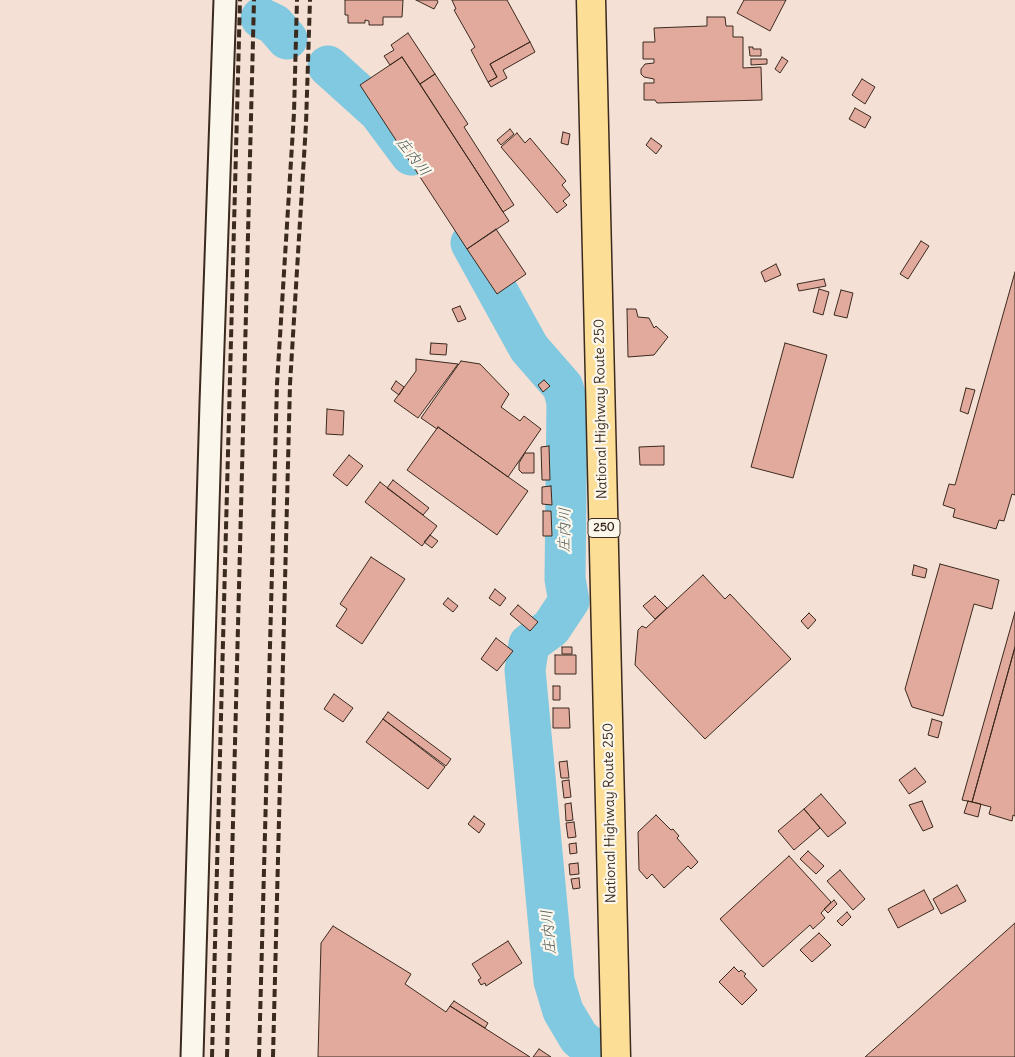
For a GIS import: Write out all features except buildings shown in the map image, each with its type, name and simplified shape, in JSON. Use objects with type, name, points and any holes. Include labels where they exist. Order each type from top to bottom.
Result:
[{"type":"highway","name":"National Highway Route 250","points":[[591,0],[616,1057]]},
{"type":"street","points":[[192,1057],[225,0]]},
{"type":"waterway","name":"庄内川","points":[[261,18],[274,24],[287,39]]},
{"type":"waterway","name":"庄内川","points":[[328,66],[379,112],[411,155]]},
{"type":"waterway","name":"庄内川","points":[[471,243],[529,348],[563,387],[567,402],[565,579],[569,601],[551,628],[529,644],[525,670],[554,981],[563,1011],[579,1038],[589,1046]]},
{"type":"railway","points":[[212,1057],[240,0]]},
{"type":"railway","points":[[227,1057],[254,0]]},
{"type":"railway","points":[[259,1057],[277,384],[294,113],[297,0]]},
{"type":"railway","points":[[273,1057],[290,384],[306,124],[310,0]]}]
